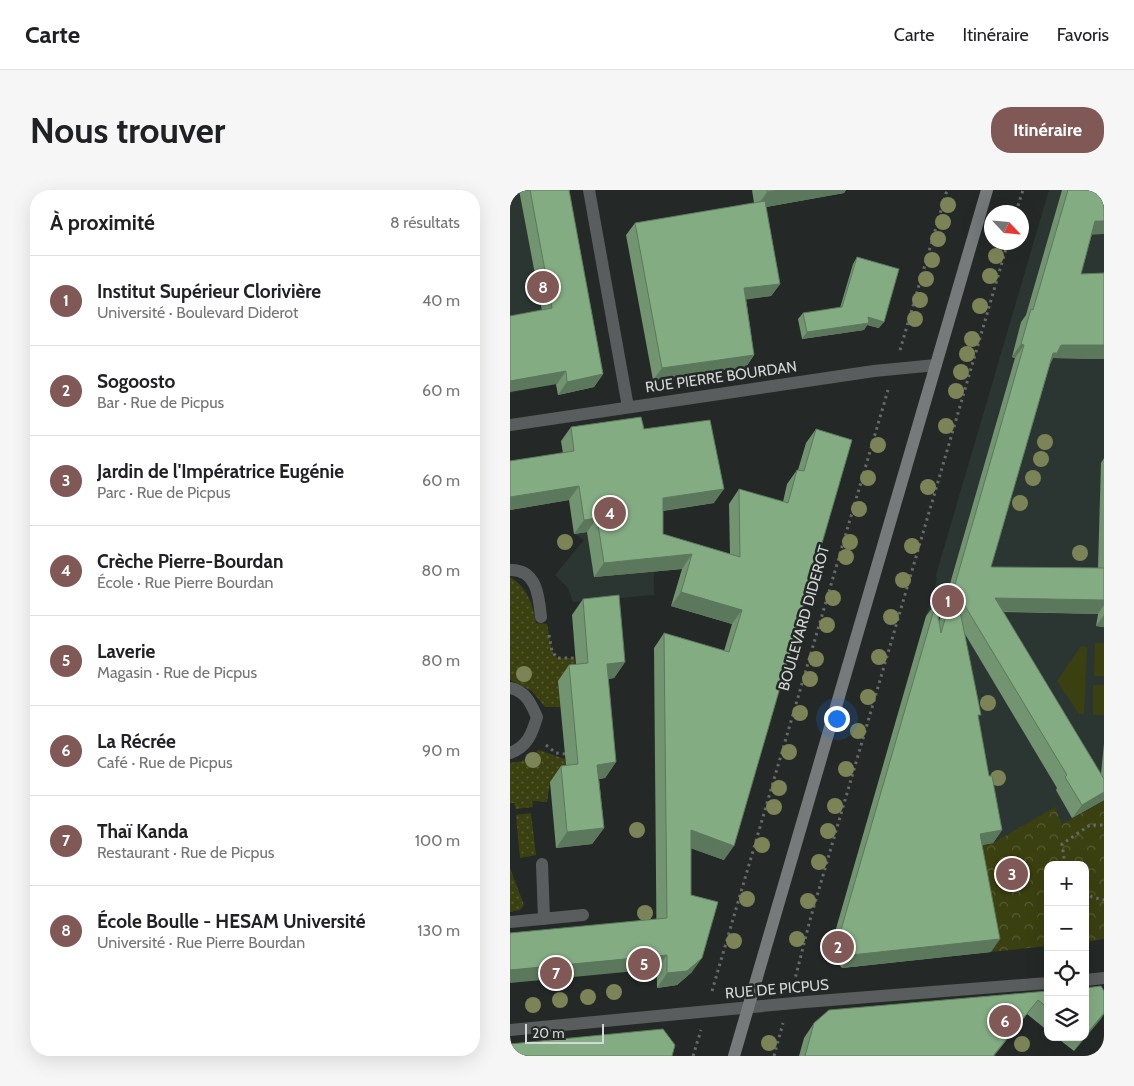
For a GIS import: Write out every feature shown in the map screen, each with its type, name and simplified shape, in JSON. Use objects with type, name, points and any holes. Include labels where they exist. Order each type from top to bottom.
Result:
[{"type":"main road","points":[[734,1056],[987,190]]},
{"type":"street","points":[[589,190],[628,407]]},
{"type":"street","name":"RUE PIERRE BOURDAN","points":[[510,425],[894,368],[936,365]]},
{"type":"street","points":[[510,570],[529,576],[537,588],[541,617]]},
{"type":"street","points":[[510,688],[516,690],[529,700],[537,718],[532,735],[520,749],[510,753]]},
{"type":"street","points":[[542,864],[544,919]]},
{"type":"street","points":[[510,922],[583,915]]},
{"type":"street","points":[[1089,980],[1104,978]]},
{"type":"street","name":"RUE DE PICPUS","points":[[510,1030],[789,1004],[1044,983]]},
{"type":"path","name":"BOULEVARD DIDEROT","points":[[693,1056],[947,190]]},
{"type":"path","points":[[1018,205],[1023,190]]},
{"type":"path","points":[[774,1056],[810,920],[1006,250]]},
{"type":"path","points":[[548,633],[552,651],[556,658],[574,658]]},
{"type":"path","points":[[1065,861],[1062,844],[1090,825],[1104,825]]},
{"type":"path","points":[[1089,895],[1092,898],[1104,900]]},
{"type":"shaded area","points":[[510,190],[557,190],[594,387],[558,395],[556,384],[510,393]]},
{"type":"shaded area","points":[[1049,190],[1088,190],[1104,195],[1104,800],[1062,824],[1055,808],[993,843],[971,847],[926,616],[937,579],[936,575]]},
{"type":"shaded area","points":[[575,439],[653,519],[654,595],[573,602],[568,588],[555,575],[584,540],[574,534],[561,441]]},
{"type":"green space","points":[[510,577],[525,591],[533,609],[536,623],[547,624],[552,651],[557,658],[574,658],[577,679],[561,707],[545,707],[532,691],[510,680]]},
{"type":"green space","points":[[1095,643],[1104,643],[1104,676],[1094,676]]},
{"type":"green space","points":[[1081,646],[1087,647],[1084,714],[1079,714],[1057,681]]},
{"type":"green space","points":[[1093,685],[1104,685],[1104,715],[1093,715]]},
{"type":"green space","points":[[539,750],[565,759],[567,779],[550,782],[547,802],[532,801],[533,807],[516,809],[514,803],[510,803],[510,763],[522,761]]},
{"type":"green space","points":[[1104,800],[1104,939],[1089,941],[1089,861],[1044,861],[1044,946],[991,952],[971,847],[993,843],[1055,807],[1062,824]]},
{"type":"green space","points":[[531,813],[536,855],[520,858],[516,815]]},
{"type":"green space","points":[[510,868],[524,905],[520,910],[510,912]]},
{"type":"building","points":[[530,190],[569,190],[603,374],[567,382],[566,371],[510,381],[510,316],[552,308]]},
{"type":"building","points":[[1068,190],[1104,190],[1104,221],[1095,221],[1081,274],[1104,273],[1104,345],[1061,345],[1057,353],[1053,353],[991,567],[1104,568],[1104,600],[995,598],[1104,779],[1104,792],[1082,805],[1065,777],[1067,775],[956,591],[981,715],[978,715],[989,776],[992,776],[1002,830],[980,834],[1000,939],[851,955],[838,940],[936,603],[941,633],[1024,345],[1021,344],[1031,309],[1033,310]]},
{"type":"building","points":[[765,201],[780,284],[744,288],[754,355],[662,368],[635,223]]},
{"type":"building","points":[[857,257],[899,269],[884,322],[868,317],[869,323],[807,332],[803,313],[842,307]]},
{"type":"building","points":[[641,417],[644,429],[710,420],[724,489],[663,498],[663,534],[740,557],[739,489],[788,503],[797,470],[804,471],[816,429],[852,440],[734,846],[691,830],[691,895],[718,902],[702,958],[687,971],[667,973],[667,955],[510,970],[510,933],[667,918],[664,633],[729,652],[742,610],[681,592],[692,554],[604,563],[597,518],[584,520],[579,486],[510,497],[510,461],[574,451],[571,427]]},
{"type":"building","points":[[619,595],[625,662],[607,664],[616,762],[597,765],[604,828],[567,832],[561,766],[578,764],[569,665],[588,663],[583,599]]},
{"type":"building","points":[[1101,986],[1104,991],[1104,1013],[1089,1031],[1089,996],[1089,988]]},
{"type":"building","points":[[1044,991],[1044,1005],[1038,1000],[993,1056],[805,1056],[814,1023],[829,1010]]},
{"type":"building","points":[[663,1029],[675,1045],[672,1056],[510,1056],[510,1044]]},
{"type":"place","name":"École Boulle - HESAM Université","points":[[543,287]]},
{"type":"place","name":"Crèche Pierre-Bourdan","points":[[610,513]]},
{"type":"place","name":"Institut Supérieur Clorivière","points":[[948,601]]},
{"type":"place","name":"Jardin de l'Impératrice Eugénie","points":[[1012,874]]},
{"type":"place","name":"Sogoosto","points":[[838,947]]},
{"type":"place","name":"Laverie","points":[[644,964]]},
{"type":"place","name":"Thaï Kanda","points":[[556,973]]},
{"type":"place","name":"La Récrée","points":[[1005,1021]]}]
